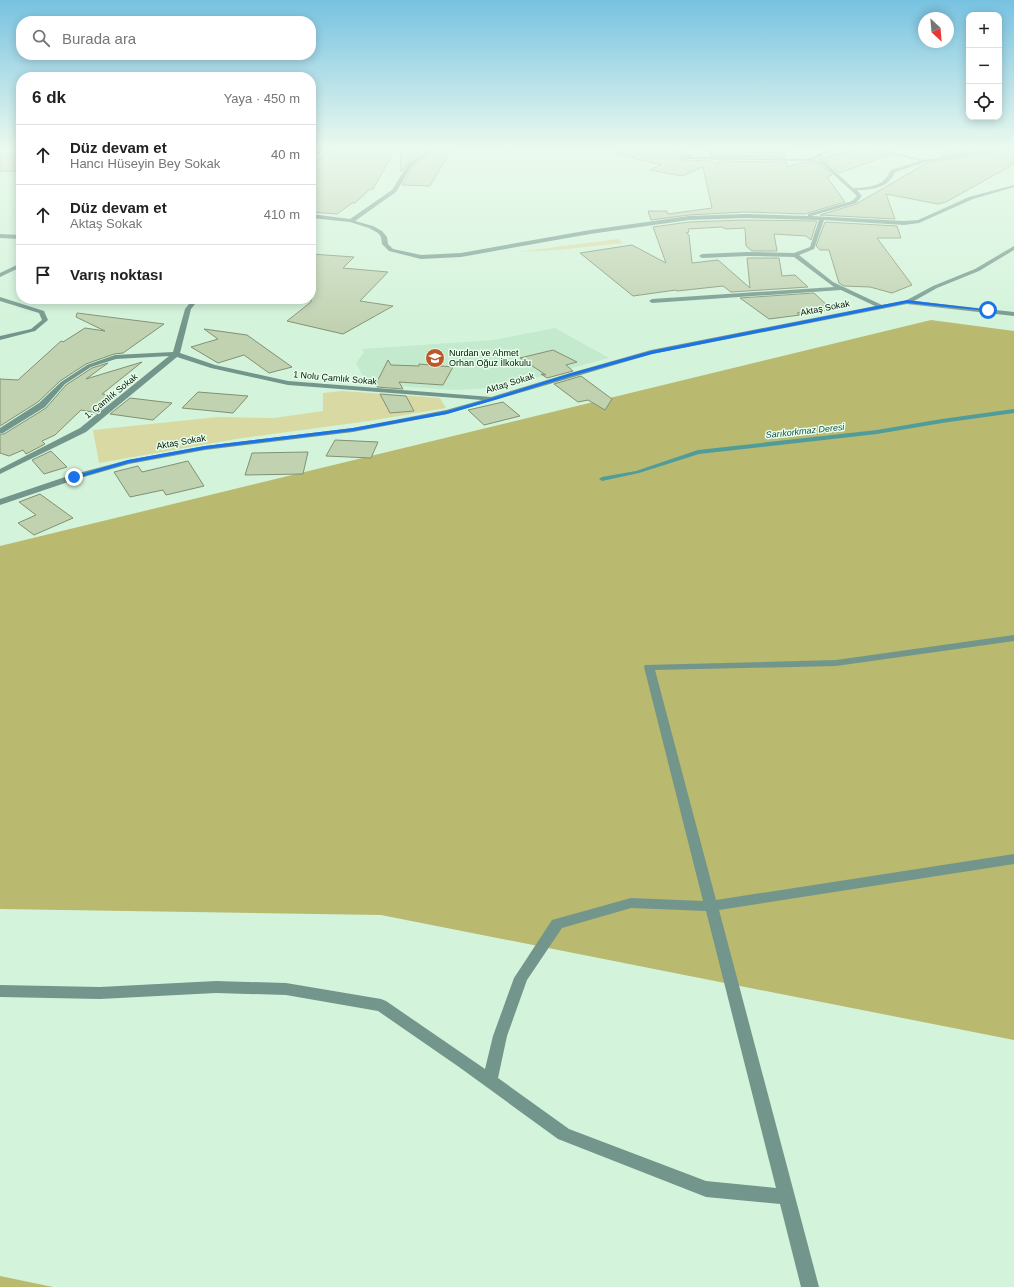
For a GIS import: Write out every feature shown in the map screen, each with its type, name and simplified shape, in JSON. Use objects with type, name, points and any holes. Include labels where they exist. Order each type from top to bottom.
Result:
[{"type":"street","points":[[351,220],[368,208]]},
{"type":"street","points":[[804,217],[834,208]]},
{"type":"street","points":[[316,216],[351,220],[371,227],[380,232],[384,237],[385,244],[391,250],[421,257],[466,254],[590,232],[674,220],[745,216],[804,217],[904,223],[919,221],[948,208]]},
{"type":"street","points":[[702,256],[747,254],[795,255],[812,248],[822,219]]},
{"type":"street","points":[[0,236],[16,237]]},
{"type":"street","name":"Aktaş Sokak","points":[[0,502],[68,479],[128,462],[205,448],[353,430],[447,412],[651,352],[907,302],[935,287],[977,270],[1014,248]]},
{"type":"street","points":[[795,255],[831,283],[881,307]]},
{"type":"street","points":[[0,275],[16,267]]},
{"type":"street","points":[[652,301],[843,288]]},
{"type":"street","points":[[0,299],[16,304]]},
{"type":"street","points":[[907,302],[1014,314]]},
{"type":"street","points":[[0,338],[33,330],[45,320],[42,312],[16,304]]},
{"type":"street","points":[[0,431],[42,405],[63,383],[89,366],[115,357],[176,354],[188,309],[192,304]]},
{"type":"street","name":"1 Nolu Çamlık Sokak","points":[[176,354],[213,367],[288,383],[496,398]]},
{"type":"street","name":"1. Çamlık Sokak","points":[[0,472],[83,430],[176,354]]},
{"type":"street","points":[[810,1287],[648,667],[836,664],[1014,638]]},
{"type":"street","points":[[490,1081],[500,1036],[521,978],[557,924],[631,903],[711,906],[1014,859]]},
{"type":"street","points":[[0,991],[100,993],[216,987],[286,989],[381,1005],[564,1134],[706,1189],[787,1197]]},
{"type":"shaded area","points":[[618,239],[623,243],[557,250],[518,252]]},
{"type":"shaded area","points":[[931,320],[1014,331],[1014,1040],[381,915],[0,909],[0,546]]},
{"type":"shaded area","name":"Nurdan ve Ahmet Orhan Oğuz İlkokulu","points":[[555,328],[609,358],[502,387],[456,390],[367,384],[356,363],[364,352],[362,349],[494,340]]},
{"type":"shaded area","points":[[342,391],[440,398],[446,408],[369,421],[236,439],[99,463],[93,430],[218,417],[274,418],[323,411],[323,393]]},
{"type":"shaded area","points":[[0,1276],[53,1287],[0,1287]]},
{"type":"building","points":[[316,208],[345,208],[337,214],[316,212]]},
{"type":"building","points":[[712,208],[825,208],[806,214],[745,212],[689,215],[651,220],[648,211],[667,211],[668,214]]},
{"type":"building","points":[[843,208],[891,208],[895,219],[820,215]]},
{"type":"building","points":[[745,220],[817,221],[811,240],[806,236],[774,234],[777,251],[752,251],[746,246],[745,228],[726,229],[722,227],[688,229],[689,232],[686,233],[689,235],[692,263],[718,260],[750,288],[747,258],[779,258],[782,276],[795,275],[808,287],[731,292],[723,286],[676,290],[633,296],[580,253],[632,245],[666,263],[653,227],[689,222]]},
{"type":"building","points":[[825,222],[897,226],[901,238],[877,238],[912,285],[892,293],[870,287],[844,286],[839,283],[829,250],[820,250],[816,246]]},
{"type":"building","points":[[316,254],[354,257],[343,268],[388,272],[360,301],[393,306],[343,334],[287,321],[308,304],[316,304]]},
{"type":"building","points":[[814,293],[832,310],[797,313],[800,315],[769,319],[740,298]]},
{"type":"building","points":[[77,313],[164,324],[123,353],[114,354],[86,364],[60,381],[38,402],[0,426],[0,379],[18,380],[61,341],[63,342],[85,328],[105,331],[76,317]]},
{"type":"building","points":[[204,329],[247,335],[292,367],[269,373],[244,355],[218,363],[191,347],[218,339]]},
{"type":"building","points":[[553,350],[577,362],[566,365],[573,371],[547,378],[541,374],[546,375],[520,358]]},
{"type":"building","points":[[388,360],[391,365],[419,366],[419,364],[453,367],[443,385],[399,382],[403,389],[377,387],[376,384]]},
{"type":"building","points":[[142,362],[102,394],[117,396],[97,413],[81,410],[55,435],[42,441],[45,444],[26,454],[23,450],[9,456],[0,453],[0,434],[4,434],[46,408],[66,385],[92,368],[108,363],[86,379]]},
{"type":"building","points":[[581,376],[612,399],[605,410],[588,400],[578,402],[554,384]]},
{"type":"building","points":[[198,392],[248,396],[233,413],[182,408]]},
{"type":"building","points":[[380,394],[406,396],[414,411],[390,413]]},
{"type":"building","points":[[130,398],[172,403],[153,420],[110,414]]},
{"type":"building","points":[[503,402],[520,416],[484,425],[468,410]]},
{"type":"building","points":[[335,440],[378,442],[371,458],[326,456]]},
{"type":"building","points":[[51,451],[67,467],[44,474],[32,460]]},
{"type":"building","points":[[308,452],[303,474],[245,475],[252,453]]},
{"type":"building","points":[[188,461],[204,486],[166,495],[163,490],[130,497],[114,472],[138,466],[142,472]]},
{"type":"building","points":[[40,494],[73,518],[34,535],[18,523],[36,515],[19,502]]},
{"type":"waterway","name":"Sarıkorkmaz Deresi","points":[[602,479],[637,472],[698,452],[877,432],[1014,411]]},
{"type":"place","name":"Nurdan ve Ahmet Orhan Oğuz İlkokulu","points":[[435,358]]},
{"type":"route","points":[[74,477],[128,462],[205,448],[353,430],[447,412],[651,352],[907,302],[988,310]]}]
